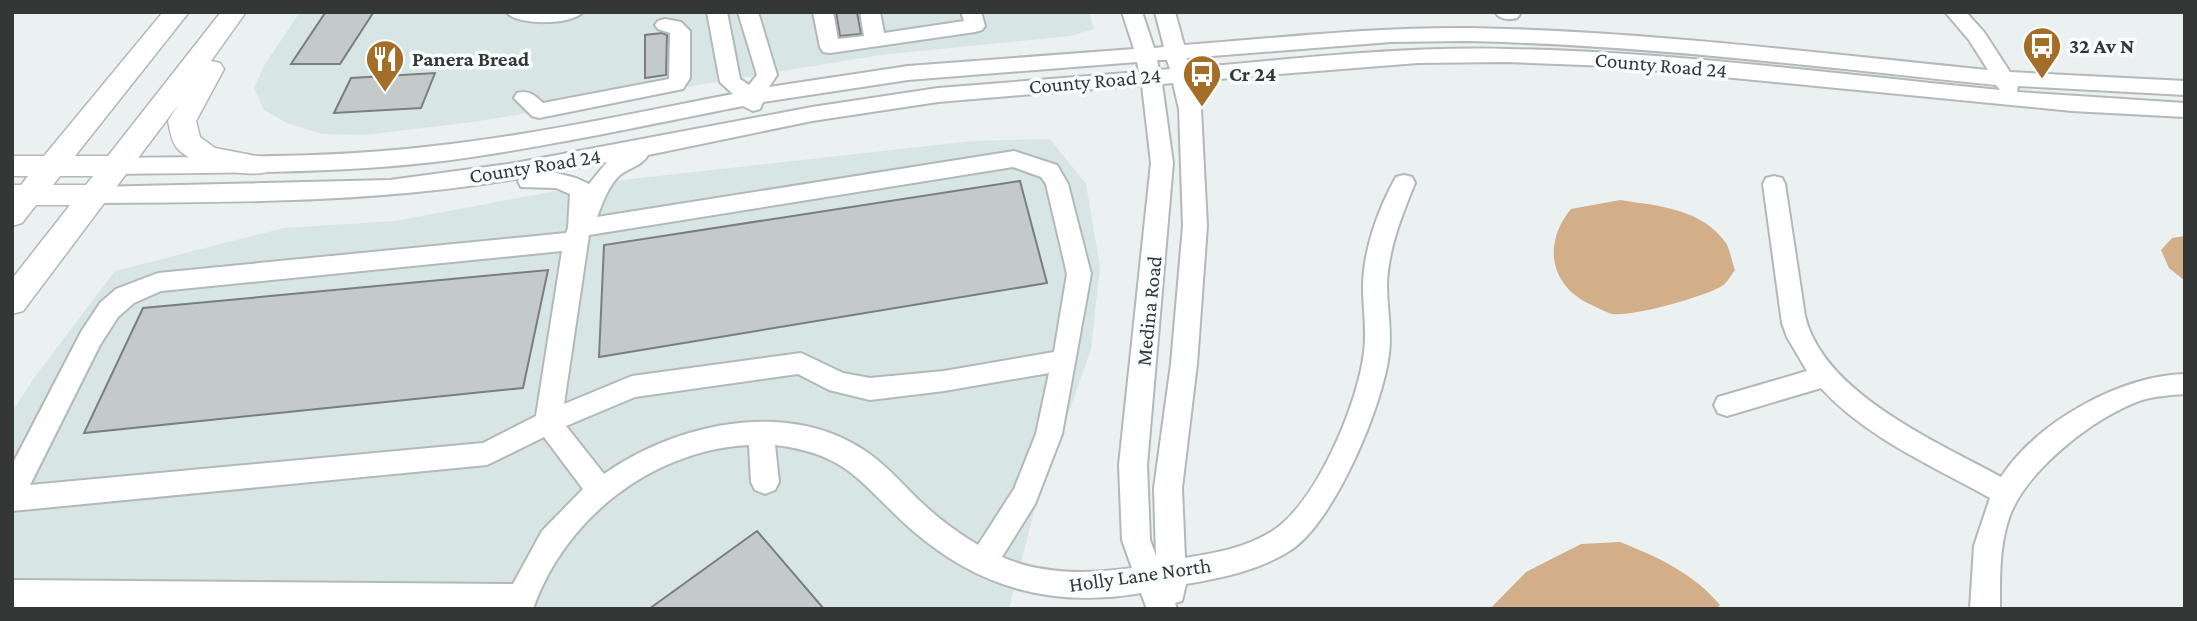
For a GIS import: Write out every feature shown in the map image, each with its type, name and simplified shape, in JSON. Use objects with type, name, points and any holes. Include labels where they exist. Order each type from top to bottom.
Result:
[{"type":"main road","points":[[18,202],[51,167],[177,12]]},
{"type":"main road","points":[[12,302],[234,12]]},
{"type":"main road","points":[[249,12],[203,81],[182,121],[187,142],[207,156],[257,165]]},
{"type":"main road","points":[[12,166],[115,166]]},
{"type":"main road","points":[[18,202],[94,195]]},
{"type":"street","points":[[523,21],[573,12]]},
{"type":"street","points":[[717,12],[730,82],[752,97]]},
{"type":"street","points":[[748,12],[766,75],[752,97],[757,125]]},
{"type":"street","points":[[757,44],[764,12]]},
{"type":"street","points":[[823,12],[830,47],[975,26],[971,12]]},
{"type":"street","points":[[870,12],[875,40]]},
{"type":"street","name":"Medina Road","points":[[1132,12],[1147,66],[1162,163],[1133,465],[1136,540],[1160,575],[1173,609]]},
{"type":"street","name":"Medina Road","points":[[1162,609],[1160,575],[1184,364],[1195,226],[1190,109],[1165,12]]},
{"type":"street","points":[[1955,12],[1977,36],[2002,79],[2018,99]]},
{"type":"street","name":"County Road 24","points":[[94,195],[390,188],[515,171],[812,114],[1509,18],[1685,45],[2002,79],[2185,88]]},
{"type":"street","points":[[1509,18],[1522,56]]},
{"type":"street","points":[[524,98],[539,111],[676,84],[680,78],[680,31],[674,26],[665,25]]},
{"type":"street","name":"County Road 24","points":[[1178,63],[1418,56],[1610,59],[2018,99],[2185,110]]},
{"type":"street","name":"County Road 24","points":[[115,166],[346,162],[483,147],[586,130],[752,97],[908,73],[1147,66]]},
{"type":"street","points":[[578,235],[598,186],[607,173],[617,164],[659,145]]},
{"type":"street","points":[[12,492],[90,339],[109,310],[125,296],[158,282],[578,235],[1014,159],[1049,171],[1057,184],[1079,274],[1049,434],[1025,495],[983,562]]},
{"type":"street","points":[[243,193],[294,202],[351,202],[554,178],[568,181],[581,190],[578,235],[548,422],[600,490]]},
{"type":"street","name":"Holly Lane North","points":[[520,604],[540,557],[567,521],[600,490],[638,465],[678,446],[720,435],[761,433],[801,437],[839,449],[870,468],[930,527],[983,562],[1026,579],[1057,586],[1118,583],[1160,575],[1248,558],[1280,543],[1306,519],[1321,496],[1371,387],[1377,352],[1375,283],[1379,247],[1404,183]]},
{"type":"street","points":[[1774,184],[1792,312],[1798,335],[1812,360],[1858,407],[2005,493]]},
{"type":"street","points":[[12,499],[486,454],[548,422],[632,387],[801,363],[838,383],[870,389],[944,381],[1065,360]]},
{"type":"street","points":[[1727,405],[1826,376]]},
{"type":"street","points":[[1985,609],[1984,578],[1990,533],[2005,493],[2025,464],[2054,438],[2134,390],[2160,384],[2185,384]]},
{"type":"street","points":[[761,433],[765,482]]},
{"type":"street","points":[[12,594],[520,604]]},
{"type":"shaded area","points":[[300,12],[1089,12],[1094,29],[1071,36],[881,55],[473,122],[365,135],[322,134],[287,123],[264,110],[254,88],[265,64]]},
{"type":"shaded area","points":[[1050,139],[1086,184],[1100,267],[1091,349],[1034,512],[1009,609],[12,609],[12,412],[34,378],[115,271],[284,228],[395,221],[604,182],[972,141]]},
{"type":"shaded area","points":[[1620,200],[1678,211],[1704,222],[1726,243],[1735,270],[1724,285],[1713,290],[1668,305],[1635,312],[1612,314],[1578,297],[1559,276],[1555,263],[1556,236],[1562,222],[1571,209]]},
{"type":"shaded area","points":[[2185,236],[2185,281],[2169,268],[2161,250],[2172,238]]},
{"type":"shaded area","points":[[1620,542],[1687,575],[1720,605],[1716,609],[1490,609],[1526,572],[1581,544]]},
{"type":"building","points":[[836,12],[857,12],[861,34],[840,36]]},
{"type":"building","points":[[325,13],[373,13],[340,64],[291,64]]},
{"type":"building","points":[[645,35],[667,35],[666,75],[645,78]]},
{"type":"building","name":"Panera Bread","points":[[435,73],[421,108],[334,113],[351,78]]},
{"type":"building","points":[[1020,181],[1047,283],[599,357],[604,245]]},
{"type":"building","points":[[548,270],[523,388],[84,433],[143,308]]},
{"type":"building","points":[[757,531],[824,609],[649,609]]},
{"type":"place","name":"32 Av N","points":[[2042,80]]},
{"type":"place","name":"Panera Bread","points":[[385,93]]},
{"type":"place","name":"Cr 24","points":[[1202,108]]}]
